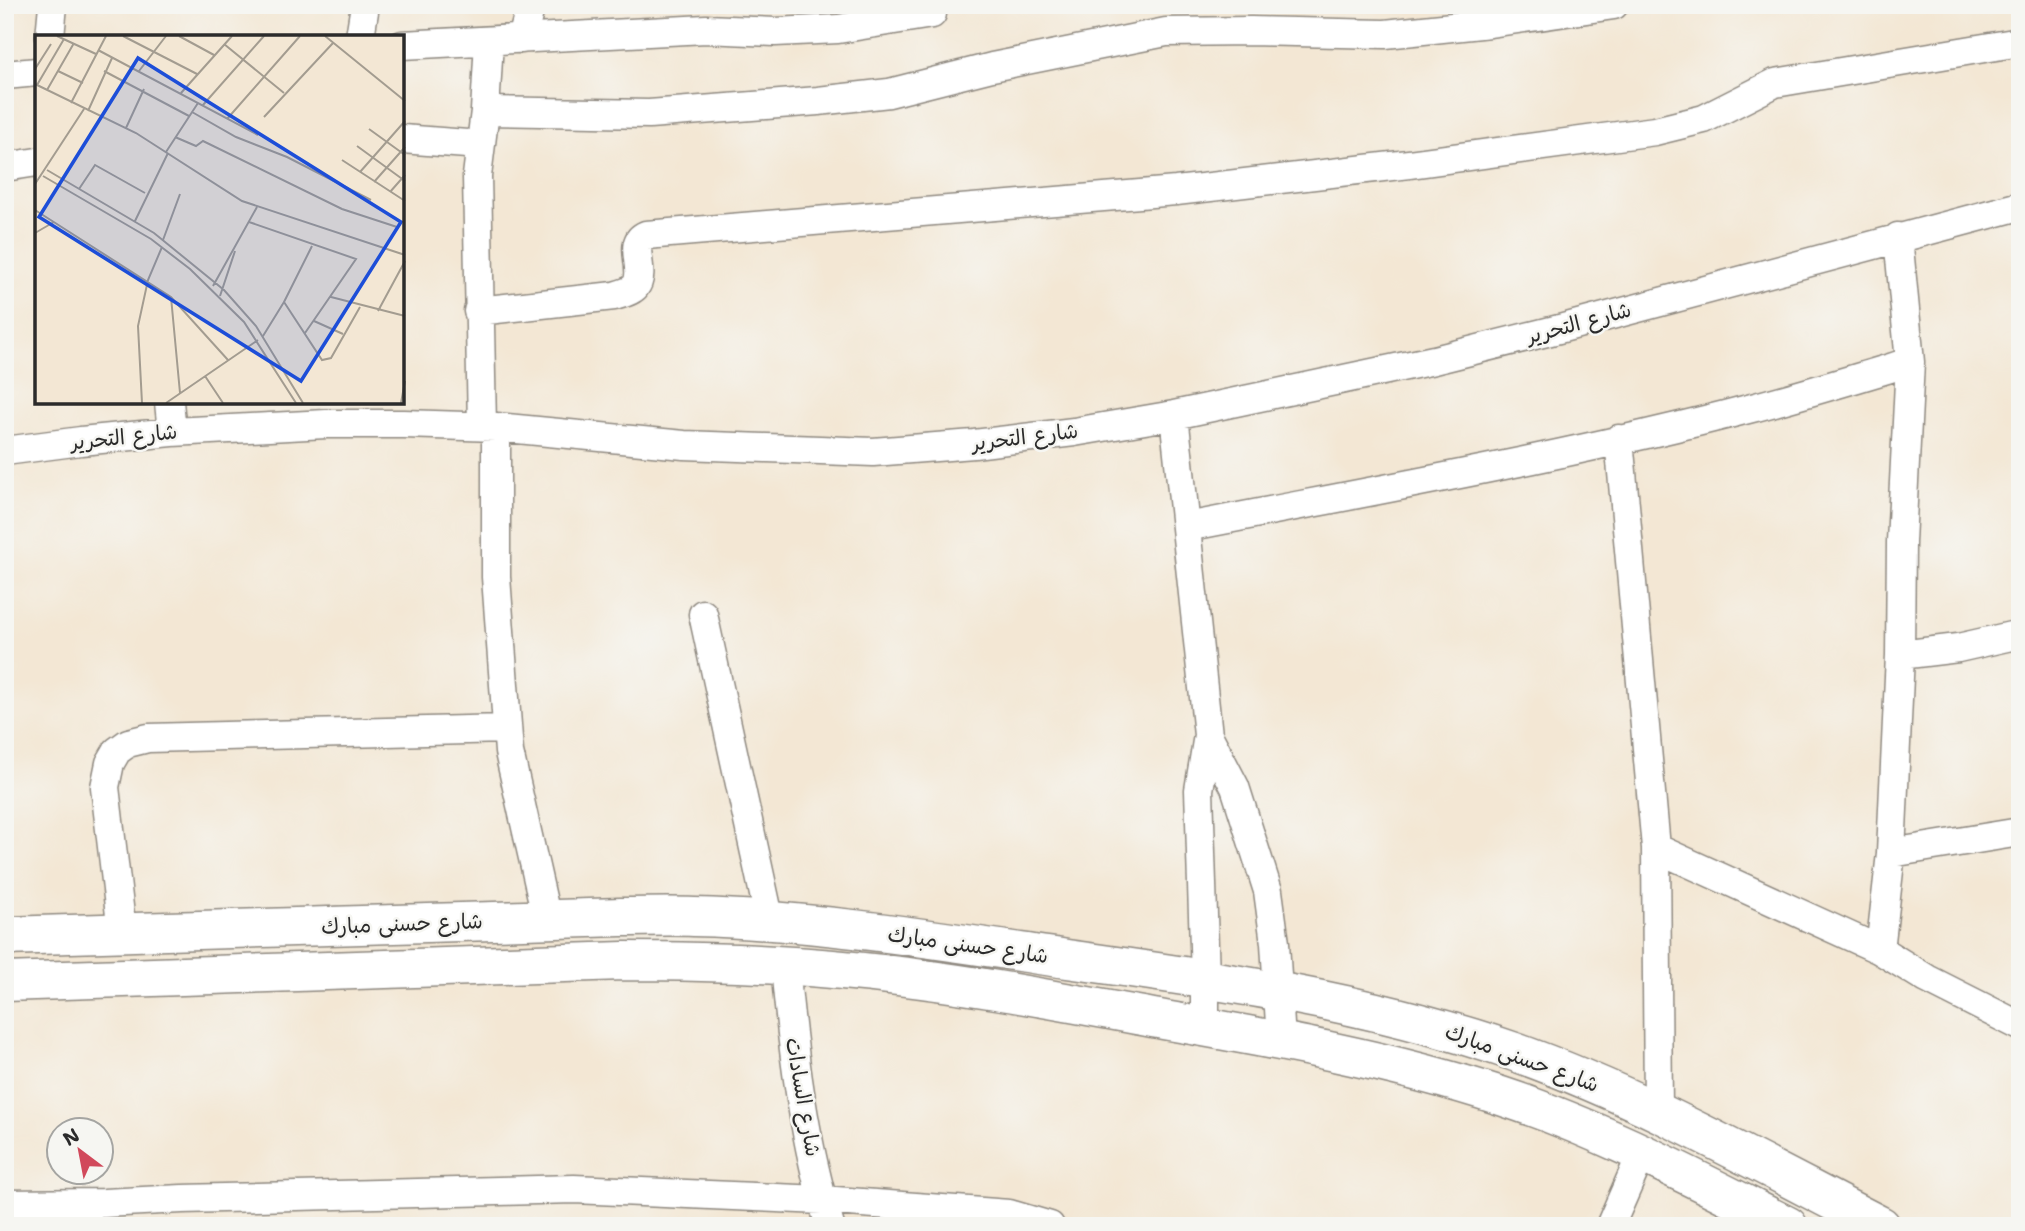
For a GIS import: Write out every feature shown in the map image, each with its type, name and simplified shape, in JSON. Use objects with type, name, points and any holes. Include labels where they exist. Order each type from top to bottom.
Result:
[{"type":"main road","name":"شارع حسنى مبارك","points":[[5,936],[695,917],[938,940],[1205,978],[1365,1009],[1440,1028],[1514,1052],[1587,1080],[1658,1112],[1881,1226]]},
{"type":"main road","name":"شارع حسنى مبارك","points":[[5,982],[623,961],[700,961],[851,970],[935,981],[1018,993],[1356,1055],[1431,1074],[1576,1124],[1642,1153],[1788,1226]]},
{"type":"street","points":[[50,35],[53,5]]},
{"type":"street","points":[[360,35],[365,5]]},
{"type":"street","points":[[522,39],[531,5]]},
{"type":"street","points":[[485,111],[649,114],[818,101],[889,93],[992,67],[1166,32],[1385,34],[1490,23],[1614,5]]},
{"type":"street","points":[[404,45],[522,39],[708,17],[775,32],[838,29],[932,14]]},
{"type":"street","points":[[489,41],[485,111],[477,176],[478,311],[489,426],[496,577],[509,752],[547,920]]},
{"type":"street","points":[[478,311],[614,296],[626,292],[634,288],[639,280],[637,242],[646,234],[1177,191],[1409,164],[1641,132],[1704,119],[1775,83],[2020,42]]},
{"type":"street","points":[[5,75],[35,72]]},
{"type":"street","points":[[404,139],[480,145]]},
{"type":"street","points":[[5,167],[35,162]]},
{"type":"street","name":"شارع التحرير","points":[[5,451],[81,440],[172,432],[326,424],[489,426],[684,445],[873,452],[1074,432],[1174,415],[1434,360],[2020,206]]},
{"type":"street","points":[[1880,950],[1891,853],[1910,362],[1898,237]]},
{"type":"street","points":[[1187,527],[1619,439],[1752,408],[1910,362]]},
{"type":"street","points":[[169,404],[172,432]]},
{"type":"street","points":[[1174,415],[1208,735],[1199,790],[1205,1027]]},
{"type":"street","points":[[1619,439],[1656,848],[1658,1112]]},
{"type":"street","points":[[703,614],[770,922]]},
{"type":"street","points":[[1900,655],[1958,648],[2020,634]]},
{"type":"street","points":[[122,932],[105,787],[110,763],[117,751],[128,743],[148,738],[507,729]]},
{"type":"street","points":[[1208,735],[1235,787],[1268,891],[1279,991],[1281,1041]]},
{"type":"street","points":[[1891,853],[2020,832]]},
{"type":"street","points":[[1656,848],[1880,950],[1927,979],[2020,1026]]},
{"type":"street","name":"شارع السادات","points":[[785,966],[792,1045],[805,1124],[826,1213]]},
{"type":"street","points":[[1610,1226],[1642,1153]]},
{"type":"street","points":[[5,1204],[98,1214],[182,1199],[574,1189],[826,1213],[1013,1220],[1050,1226]]}]
